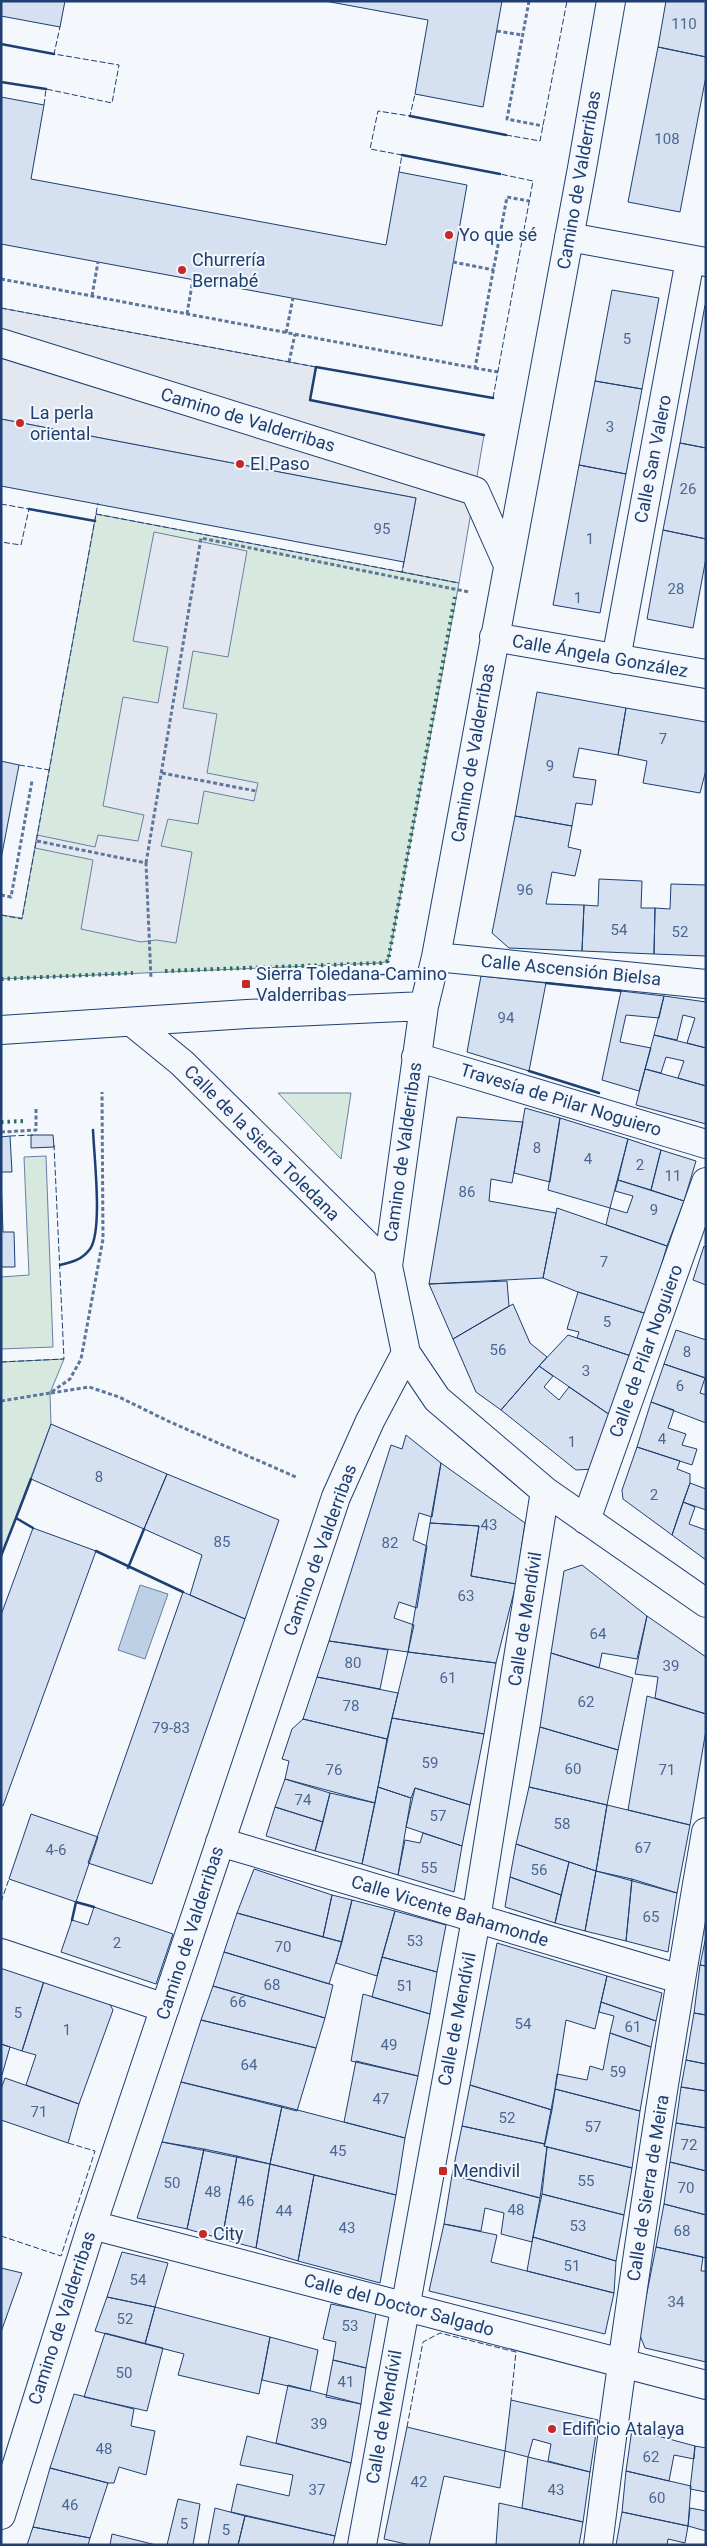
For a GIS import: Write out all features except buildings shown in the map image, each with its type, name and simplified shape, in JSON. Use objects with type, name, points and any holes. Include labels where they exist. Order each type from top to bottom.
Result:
[{"type":"street","name":"Camino de Valderribas","points":[[1,2515],[92,2226],[336,1497],[370,1421],[406,1353],[388,1266],[416,1057],[424,1006],[436,957],[569,238],[610,1]]},
{"type":"street","points":[[569,238],[701,259]]},
{"type":"street","name":"Calle San Valero","points":[[616,658],[701,259]]},
{"type":"street","name":"Camino de Valderribas","points":[[1,343],[475,491],[508,565]]},
{"type":"street","name":"Calle Ángela González","points":[[494,637],[706,674]]},
{"type":"street","name":"Calle Ascensión Bielsa","points":[[436,957],[706,984]]},
{"type":"street","points":[[1,1030],[133,1023],[247,1014],[424,1006]]},
{"type":"street","name":"Calle de la Sierra Toledana","points":[[133,1023],[182,1063],[388,1266]]},
{"type":"street","name":"Travesía de Pilar Noguiero","points":[[416,1057],[706,1144]]},
{"type":"street","name":"Calle de Pilar Noguiero","points":[[586,1520],[706,1182]]},
{"type":"street","points":[[406,1353],[437,1399],[545,1491],[706,1603]]},
{"type":"street","name":"Calle de Mendívil","points":[[362,2545],[476,1920],[545,1491]]},
{"type":"street","name":"Calle de Sierra de Meira","points":[[598,2545],[620,2364],[680,1979],[706,1832]]},
{"type":"street","name":"Calle Vicente Bahamonde","points":[[220,1842],[476,1920],[680,1979]]},
{"type":"street","points":[[1,1953],[165,2008]]},
{"type":"street","name":"Calle del Doctor Salgado","points":[[92,2226],[706,2385]]},
{"type":"path","points":[[528,1],[507,119],[543,126]]},
{"type":"path","points":[[497,31],[522,35]]},
{"type":"path","points":[[475,368],[507,197],[529,201]]},
{"type":"path","points":[[92,296],[98,262]]},
{"type":"path","points":[[453,262],[494,270]]},
{"type":"path","points":[[1,279],[498,372]]},
{"type":"path","points":[[187,314],[193,279]]},
{"type":"path","points":[[286,332],[292,298]]},
{"type":"path","points":[[290,362],[295,334]]},
{"type":"path","points":[[150,979],[146,863],[201,538],[501,598]]},
{"type":"path","points":[[162,773],[256,791]]},
{"type":"path","points":[[1,896],[11,897],[32,781]]},
{"type":"path","points":[[37,841],[146,863]]},
{"type":"path","points":[[50,1393],[70,1378],[81,1359],[103,1239],[102,1092]]},
{"type":"path","points":[[1,1132],[36,1130],[36,1109]]},
{"type":"path","points":[[1,1401],[89,1387],[119,1397],[170,1422],[296,1477]]},
{"type":"shaded area","points":[[1,308],[316,367],[310,400],[484,435],[459,583],[402,572],[416,498],[1,419]]},
{"type":"shaded area","points":[[96,514],[459,583],[388,961],[381,963],[1,979],[1,915],[22,918]]},
{"type":"shaded area","points":[[154,532],[247,551],[228,657],[193,651],[183,708],[217,714],[207,773],[258,783],[254,801],[204,791],[198,824],[168,819],[161,846],[192,852],[176,943],[156,940],[141,942],[81,929],[93,860],[35,848],[37,835],[95,847],[98,835],[138,841],[144,815],[103,806],[123,697],[158,703],[168,647],[133,641]]},
{"type":"shaded area","points":[[278,1093],[351,1093],[341,1159]]},
{"type":"shaded area","points":[[46,1156],[53,1347],[1,1349],[1,1277],[29,1275],[24,1157]]},
{"type":"shaded area","points":[[64,1359],[50,1393],[51,1424],[1,1556],[1,1362]]},
{"type":"water","points":[[140,1585],[168,1594],[145,1659],[118,1650]]},
{"type":"hedge","points":[[165,971],[381,963],[388,961],[455,597]]},
{"type":"hedge","points":[[1,979],[133,973]]},
{"type":"hedge","points":[[1,1122],[25,1121]]},
{"type":"fence","points":[[506,135],[540,141],[567,1]]},
{"type":"fence","points":[[44,105],[46,89],[112,103],[119,65],[54,54],[60,27]]},
{"type":"fence","points":[[399,172],[402,155],[370,149],[378,111],[410,116],[415,94]]},
{"type":"fence","points":[[493,398],[533,181],[500,174]]},
{"type":"fence","points":[[1,308],[316,367]]},
{"type":"fence","points":[[1,915],[22,919],[98,503]]},
{"type":"fence","points":[[1,504],[29,509],[21,545],[1,542]]},
{"type":"fence","points":[[96,514],[402,572]]},
{"type":"fence","points":[[404,562],[402,572],[459,583]]},
{"type":"fence","points":[[19,765],[50,770]]},
{"type":"fence","points":[[10,1136],[34,1135]]},
{"type":"fence","points":[[1,1362],[64,1359],[54,1145]]},
{"type":"fence","points":[[1,1902],[9,1879]]},
{"type":"fence","points":[[1,2236],[61,2256],[95,2151],[68,2143]]},
{"type":"fence","points":[[407,2427],[423,2342],[440,2333],[516,2352],[511,2400]]},
{"type":"wall","points":[[1,44],[54,54]]},
{"type":"wall","points":[[1,82],[46,89]]},
{"type":"wall","points":[[410,116],[506,135]]},
{"type":"wall","points":[[402,155],[500,174]]},
{"type":"wall","points":[[484,435],[310,400],[316,367],[493,398]]},
{"type":"wall","points":[[29,509],[95,521]]},
{"type":"wall","points":[[546,983],[621,991]]},
{"type":"wall","points":[[529,1071],[599,1093]]},
{"type":"wall","points":[[60,1265],[73,1262],[84,1256],[94,1240],[97,1210],[93,1130]]},
{"type":"wall","points":[[16,1518],[31,1479]]},
{"type":"wall","points":[[1,1556],[16,1518],[33,1528]]},
{"type":"wall","points":[[128,1568],[144,1529]]},
{"type":"wall","points":[[96,1551],[183,1592]]},
{"type":"wall","points":[[72,1920],[76,1902],[94,1907]]},
{"type":"place","name":"Yo que sé","points":[[449,235]]},
{"type":"place","name":"Churrería Bernabé","points":[[182,270]]},
{"type":"place","name":"La perla oriental","points":[[20,423]]},
{"type":"place","name":"El Paso","points":[[240,464]]},
{"type":"place","name":"Sierra Toledana-Camino Valderribas","points":[[246,984]]},
{"type":"place","name":"Mendivil","points":[[443,2171]]},
{"type":"place","name":"City","points":[[203,2234]]},
{"type":"place","name":"Edificio Atalaya","points":[[552,2429]]}]
